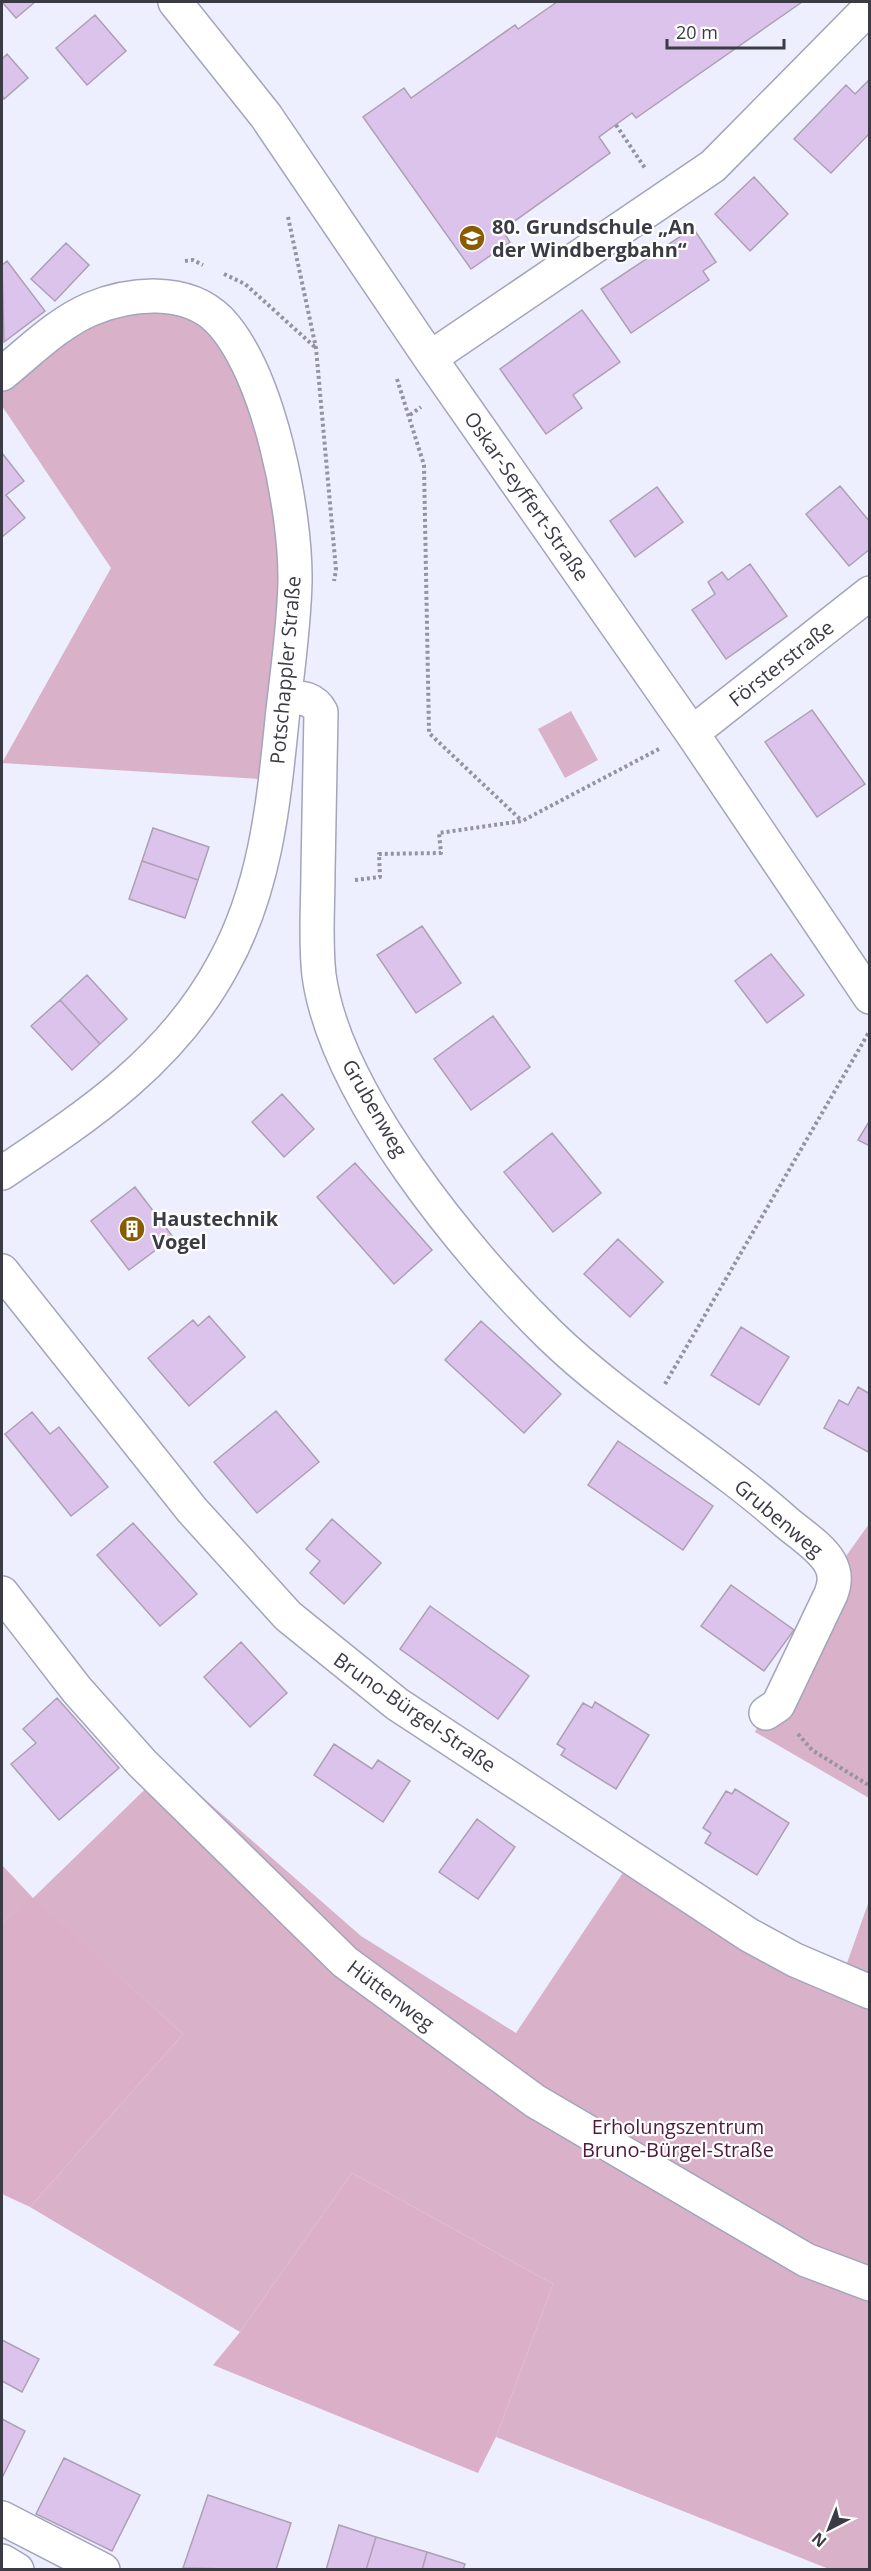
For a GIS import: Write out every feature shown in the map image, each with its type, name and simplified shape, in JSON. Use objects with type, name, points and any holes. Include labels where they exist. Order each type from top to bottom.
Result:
[{"type":"street","name":"Oskar-Seyffert-Straße","points":[[175,2],[266,116],[430,358],[692,734],[870,998]]},
{"type":"street","points":[[430,358],[713,166],[870,7]]},
{"type":"street","name":"Potschappler Straße","points":[[2,374],[45,339],[89,310],[122,300],[149,295],[175,299],[196,306],[218,319],[245,355],[265,405],[289,515],[295,578],[292,642],[268,838],[254,896],[224,965],[188,1020],[155,1057],[118,1092],[2,1173]]},
{"type":"street","name":"Försterstraße","points":[[692,734],[870,593]]},
{"type":"street","name":"Grubenweg","points":[[285,697],[306,698],[316,704],[321,712],[318,886],[320,976],[334,1028],[353,1075],[392,1141],[435,1206],[518,1303],[579,1363],[772,1509],[831,1564],[835,1583],[831,1594],[772,1709]]},
{"type":"street","name":"Bruno-Bürgel-Straße","points":[[2,1271],[192,1510],[262,1590],[323,1646],[397,1704],[749,1935],[795,1960],[870,1992]]},
{"type":"street","name":"Hüttenweg","points":[[2,1593],[77,1690],[141,1762],[345,1962],[535,2101],[806,2260],[870,2284]]},
{"type":"street","points":[[2,2518],[103,2570]]},
{"type":"street","points":[[2,2561],[17,2570]]},
{"type":"path","points":[[616,125],[665,198]]},
{"type":"path","points":[[286,211],[316,348],[336,570],[333,593]]},
{"type":"path","points":[[396,375],[424,465],[429,733],[522,821]]},
{"type":"path","points":[[318,886],[380,877],[379,854],[441,854],[439,833],[522,821],[692,734]]},
{"type":"path","points":[[647,1416],[870,1032]]},
{"type":"path","points":[[772,1709],[812,1750],[870,1786]]},
{"type":"green space","points":[[122,300],[218,319],[280,466],[276,780],[2,763],[111,568],[2,406],[2,374]]},
{"type":"green space","points":[[571,711],[598,760],[565,778],[538,729]]},
{"type":"green space","points":[[869,1524],[869,1798],[755,1732],[834,1573]]},
{"type":"green space","name":"Erholungszentrum Bruno-Bürgel-Straße","points":[[168,1767],[361,1936],[516,2033],[632,1859],[841,1980],[869,1901],[869,2569],[829,2569],[496,2437],[553,2284],[352,2173],[240,2332],[30,2207],[183,2034],[33,1899],[2,1923],[2,1865],[33,1898]]},
{"type":"shaded area","points":[[33,1898],[183,2034],[30,2207],[2,2194],[2,1923]]},
{"type":"shaded area","points":[[352,2173],[553,2284],[496,2437],[478,2473],[213,2365],[240,2332]]},
{"type":"building","points":[[2,2],[35,2],[16,18]]},
{"type":"building","points":[[557,2],[802,2],[636,118],[632,113],[599,137],[610,153],[502,230],[510,242],[471,269],[363,117],[404,88],[411,98],[515,25],[518,29]]},
{"type":"building","points":[[95,15],[126,51],[87,85],[56,48]]},
{"type":"building","points":[[7,54],[28,78],[4,99],[2,96],[2,59]]},
{"type":"building","points":[[870,79],[870,133],[831,173],[794,139],[846,85],[855,94]]},
{"type":"building","points":[[754,177],[788,214],[750,251],[715,214]]},
{"type":"building","points":[[693,228],[716,262],[703,271],[709,280],[631,333],[601,289]]},
{"type":"building","points":[[66,243],[89,265],[55,301],[31,279]]},
{"type":"building","points":[[7,261],[45,311],[4,342],[2,265]]},
{"type":"building","points":[[582,310],[620,362],[573,395],[582,408],[546,434],[500,369]]},
{"type":"building","points":[[2,453],[24,481],[6,495],[25,518],[2,537]]},
{"type":"building","points":[[840,486],[870,522],[870,549],[849,566],[806,514]]},
{"type":"building","points":[[657,487],[683,522],[635,557],[610,521]]},
{"type":"building","points":[[750,564],[787,616],[726,659],[692,610],[715,594],[708,582],[722,572],[728,580]]},
{"type":"building","points":[[812,710],[865,784],[817,817],[765,742]]},
{"type":"building","points":[[153,828],[209,847],[198,880],[142,861]]},
{"type":"building","points":[[142,861],[198,880],[185,918],[129,899]]},
{"type":"building","points":[[422,926],[461,983],[416,1013],[377,955]]},
{"type":"building","points":[[771,954],[804,995],[767,1023],[735,981]]},
{"type":"building","points":[[87,975],[127,1019],[100,1044],[60,1000]]},
{"type":"building","points":[[60,1000],[100,1044],[72,1070],[31,1026]]},
{"type":"building","points":[[493,1016],[530,1067],[471,1110],[434,1059]]},
{"type":"building","points":[[282,1094],[314,1129],[284,1157],[252,1122]]},
{"type":"building","points":[[870,1120],[870,1146],[858,1140]]},
{"type":"building","points":[[552,1133],[601,1193],[553,1232],[504,1172]]},
{"type":"building","points":[[355,1163],[432,1250],[394,1284],[317,1197]]},
{"type":"building","name":"Haustechnik Vogel","points":[[135,1187],[173,1237],[129,1270],[91,1221]]},
{"type":"building","points":[[618,1239],[663,1282],[630,1317],[584,1274]]},
{"type":"building","points":[[209,1316],[245,1357],[189,1406],[148,1358],[193,1320],[198,1326]]},
{"type":"building","points":[[481,1321],[561,1394],[524,1433],[445,1360]]},
{"type":"building","points":[[741,1327],[789,1357],[759,1405],[711,1375]]},
{"type":"building","points":[[858,1387],[870,1394],[870,1453],[824,1428],[839,1400],[848,1405]]},
{"type":"building","points":[[276,1411],[319,1462],[257,1513],[214,1462]]},
{"type":"building","points":[[32,1412],[50,1434],[59,1427],[108,1487],[71,1516],[5,1434]]},
{"type":"building","points":[[618,1441],[713,1506],[683,1550],[588,1485]]},
{"type":"building","points":[[332,1519],[381,1563],[344,1604],[310,1573],[320,1561],[306,1549]]},
{"type":"building","points":[[133,1523],[197,1594],[160,1626],[97,1555]]},
{"type":"building","points":[[731,1585],[794,1630],[764,1671],[701,1626]]},
{"type":"building","points":[[430,1606],[529,1676],[498,1719],[400,1649]]},
{"type":"building","points":[[241,1642],[287,1693],[250,1727],[204,1677]]},
{"type":"building","points":[[57,1698],[119,1768],[59,1820],[11,1764],[36,1743],[23,1729]]},
{"type":"building","points":[[595,1702],[649,1735],[616,1789],[561,1755],[565,1749],[557,1744],[583,1703],[592,1708]]},
{"type":"building","points":[[334,1744],[372,1769],[378,1760],[410,1781],[383,1822],[314,1775]]},
{"type":"building","points":[[735,1789],[789,1823],[757,1875],[705,1843],[711,1833],[703,1828],[726,1791],[732,1794]]},
{"type":"building","points":[[477,1819],[515,1847],[478,1899],[439,1872]]},
{"type":"building","points":[[2,2340],[39,2359],[22,2392],[2,2381]]},
{"type":"building","points":[[2,2419],[25,2431],[2,2478]]},
{"type":"building","points":[[64,2458],[140,2495],[112,2551],[36,2514]]},
{"type":"building","points":[[208,2495],[291,2523],[276,2570],[183,2568]]},
{"type":"building","points":[[339,2525],[376,2537],[366,2570],[326,2570]]},
{"type":"building","points":[[376,2537],[427,2552],[422,2570],[366,2570]]},
{"type":"building","points":[[427,2552],[465,2564],[463,2570],[422,2570]]},
{"type":"place","name":"80. Grundschule „An der Windbergbahn“","points":[[472,238]]},
{"type":"place","name":"Haustechnik Vogel","points":[[132,1229]]}]
